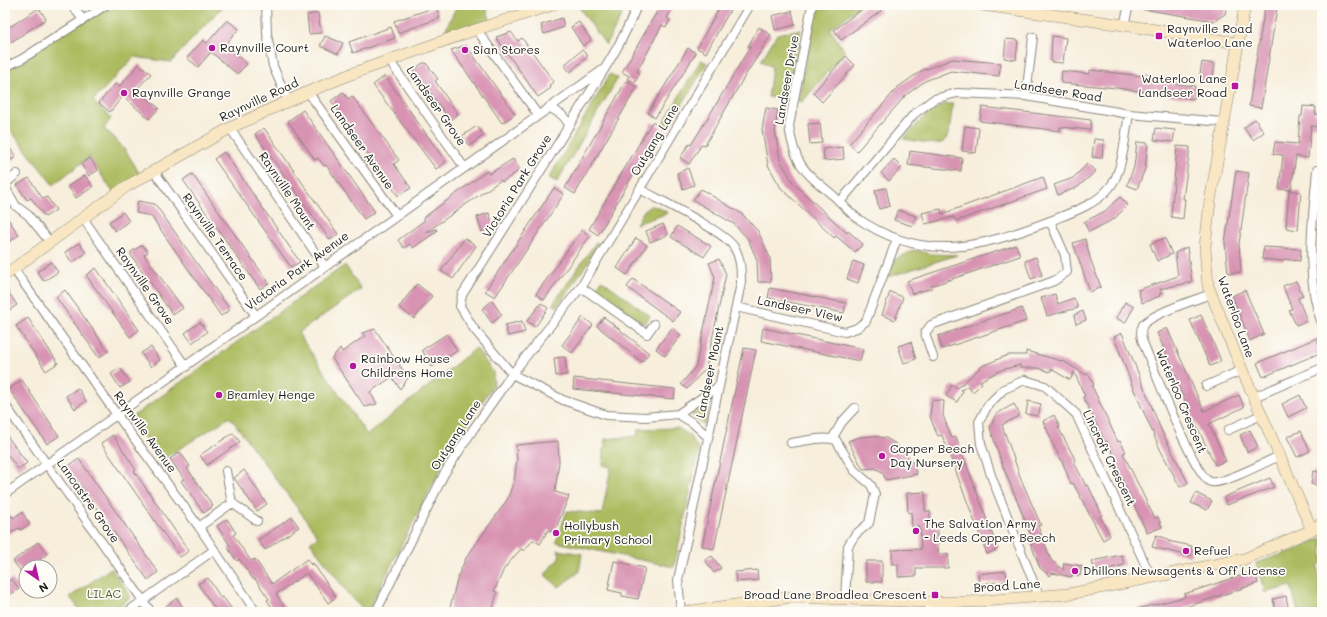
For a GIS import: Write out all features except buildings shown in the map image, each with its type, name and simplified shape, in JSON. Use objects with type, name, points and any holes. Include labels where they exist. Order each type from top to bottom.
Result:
[{"type":"street","points":[[72,5],[83,20]]},
{"type":"street","points":[[5,67],[22,59],[106,5]]},
{"type":"street","points":[[266,5],[267,34],[273,66],[288,101]]},
{"type":"street","name":"Raynville Road","points":[[9,272],[127,186],[230,128],[308,92],[389,60],[552,5]]},
{"type":"street","name":"Victoria Park Grove","points":[[512,374],[474,329],[460,306],[462,295],[604,69],[631,23],[637,5]]},
{"type":"street","name":"Outgang Lane","points":[[376,612],[444,474],[512,374],[581,287],[750,5]]},
{"type":"street","name":"Landseer Drive","points":[[812,5],[789,126],[792,147],[800,166],[856,217],[897,239],[912,245],[938,248],[969,246],[1008,237],[1050,221],[1099,198],[1111,187],[1117,177],[1129,114]]},
{"type":"street","points":[[982,5],[1238,43]]},
{"type":"street","points":[[1124,25],[1129,5]]},
{"type":"street","name":"Waterloo Lane","points":[[1245,5],[1223,122],[1205,247],[1208,286],[1261,415],[1312,530]]},
{"type":"street","points":[[477,30],[538,115]]},
{"type":"street","points":[[1026,96],[1033,36]]},
{"type":"street","name":"Landseer Grove","points":[[389,60],[464,167]]},
{"type":"street","name":"Victoria Park Avenue","points":[[5,494],[604,69]]},
{"type":"street","name":"Landseer Avenue","points":[[308,92],[396,216]]},
{"type":"street","name":"Landseer Road","points":[[840,202],[914,114],[934,99],[957,93],[1026,96],[1129,114],[1223,122]]},
{"type":"street","points":[[549,107],[562,115],[570,125]]},
{"type":"street","name":"Raynville Mount","points":[[230,128],[325,267]]},
{"type":"street","points":[[1317,170],[1313,221],[1312,273],[1318,314],[1322,324]]},
{"type":"street","name":"Raynville Terrace","points":[[154,171],[256,316]]},
{"type":"street","points":[[16,174],[5,185],[16,206],[28,215],[50,242]]},
{"type":"street","name":"Landseer Mount","points":[[640,189],[720,235],[734,247],[741,267],[741,283],[678,580],[681,612]]},
{"type":"street","name":"Raynville Grove","points":[[83,218],[186,367]]},
{"type":"street","points":[[933,357],[925,333],[931,325],[1054,281],[1067,272],[1065,254],[1050,221]]},
{"type":"street","name":"Landseer View","points":[[736,307],[844,332],[857,328],[866,321],[897,239]]},
{"type":"street","name":"Raynville Avenue","points":[[9,272],[200,527],[256,612]]},
{"type":"street","points":[[581,287],[647,334],[654,324]]},
{"type":"street","name":"Waterloo Crescent","points":[[1211,294],[1156,316],[1149,320],[1142,329],[1142,340],[1173,416],[1198,469],[1206,481],[1222,481],[1279,456]]},
{"type":"street","points":[[1254,397],[1322,368]]},
{"type":"street","points":[[1206,386],[1242,370]]},
{"type":"street","points":[[512,374],[563,400],[606,415],[646,417],[678,414],[719,386]]},
{"type":"street","name":"Lincroft Crescent","points":[[1039,596],[992,478],[981,444],[979,422],[988,405],[1004,389],[1025,380],[1045,386],[1076,414],[1151,577]]},
{"type":"street","name":"Lancastre Grove","points":[[5,405],[151,612]]},
{"type":"street","points":[[832,439],[842,422],[855,408]]},
{"type":"street","points":[[678,414],[693,423],[708,437]]},
{"type":"street","points":[[1228,430],[1261,415]]},
{"type":"street","points":[[792,443],[820,438],[832,439],[842,447],[854,470],[871,485],[875,494],[869,523],[855,535],[848,546],[845,599]]},
{"type":"street","points":[[226,471],[232,503],[257,521]]},
{"type":"street","points":[[200,527],[232,503]]},
{"type":"street","name":"Broad Lane","points":[[684,612],[792,597],[845,599],[929,607],[1069,594],[1244,559],[1312,530],[1322,523]]},
{"type":"street","points":[[127,612],[214,550]]},
{"type":"green space","points":[[106,5],[224,5],[171,62],[134,57],[93,101],[111,118],[104,129],[121,145],[142,178],[115,195],[89,157],[53,185],[8,127],[5,129],[5,67]]},
{"type":"green space","points":[[457,5],[485,5],[492,25],[440,42]]},
{"type":"green space","points":[[619,5],[622,15],[606,45],[578,6]]},
{"type":"green space","points":[[817,5],[862,5],[830,29],[845,52],[802,102],[798,101]]},
{"type":"green space","points":[[801,29],[786,100],[768,97],[772,67],[761,61],[777,34]]},
{"type":"green space","points":[[701,60],[707,63],[669,127],[663,123]]},
{"type":"green space","points":[[610,74],[618,78],[557,182],[549,178]]},
{"type":"green space","points":[[945,104],[953,104],[949,131],[943,142],[938,144],[903,139],[927,114]]},
{"type":"green space","points":[[650,206],[658,207],[668,213],[636,224],[643,212]]},
{"type":"green space","points":[[596,242],[600,245],[557,307],[553,304]]},
{"type":"green space","points":[[914,250],[931,254],[957,255],[888,277],[894,260]]},
{"type":"green space","points":[[345,265],[361,289],[298,333],[367,435],[476,348],[493,372],[494,384],[452,447],[367,612],[352,599],[310,542],[318,536],[230,417],[160,461],[133,421],[132,417]]},
{"type":"green space","points":[[602,280],[650,316],[645,323],[614,303],[610,303],[594,291]]},
{"type":"green space","points":[[708,400],[711,401],[704,426],[691,414]]},
{"type":"green space","points":[[678,428],[689,435],[699,450],[674,567],[556,542],[567,511],[602,514],[611,467],[603,465],[605,439],[637,436],[638,429]]},
{"type":"green space","points":[[1322,538],[1322,563],[1318,565],[1321,612],[1298,612],[1291,586],[1265,593],[1256,563],[1298,549]]},
{"type":"green space","points":[[558,550],[582,554],[579,572],[559,587],[545,575],[554,563],[556,563],[560,555]]},
{"type":"green space","name":"LILAC","points":[[111,568],[131,597],[110,612],[81,612],[70,597]]},
{"type":"place","name":"Raynville Road Waterloo Lane","points":[[1159,36]]},
{"type":"place","name":"Raynville Court","points":[[212,48]]},
{"type":"place","name":"Sian Stores","points":[[465,50]]},
{"type":"place","name":"Waterloo Lane Landseer Road","points":[[1235,86]]},
{"type":"place","name":"Raynville Grange","points":[[124,93]]},
{"type":"place","name":"Rainbow House Childrens Home","points":[[353,366]]},
{"type":"place","name":"Bramley Henge","points":[[219,395]]},
{"type":"place","name":"Copper Beech Day Nursery","points":[[882,456]]},
{"type":"place","name":"The Salvation Army - Leeds Copper Beech","points":[[916,531]]},
{"type":"place","name":"Hollybush Primary School","points":[[556,533]]},
{"type":"place","name":"Refuel","points":[[1186,551]]},
{"type":"place","name":"Dhillons Newsagents & Off License","points":[[1075,571]]},
{"type":"place","name":"Broad Lane Broadlea Crescent","points":[[935,595]]}]
